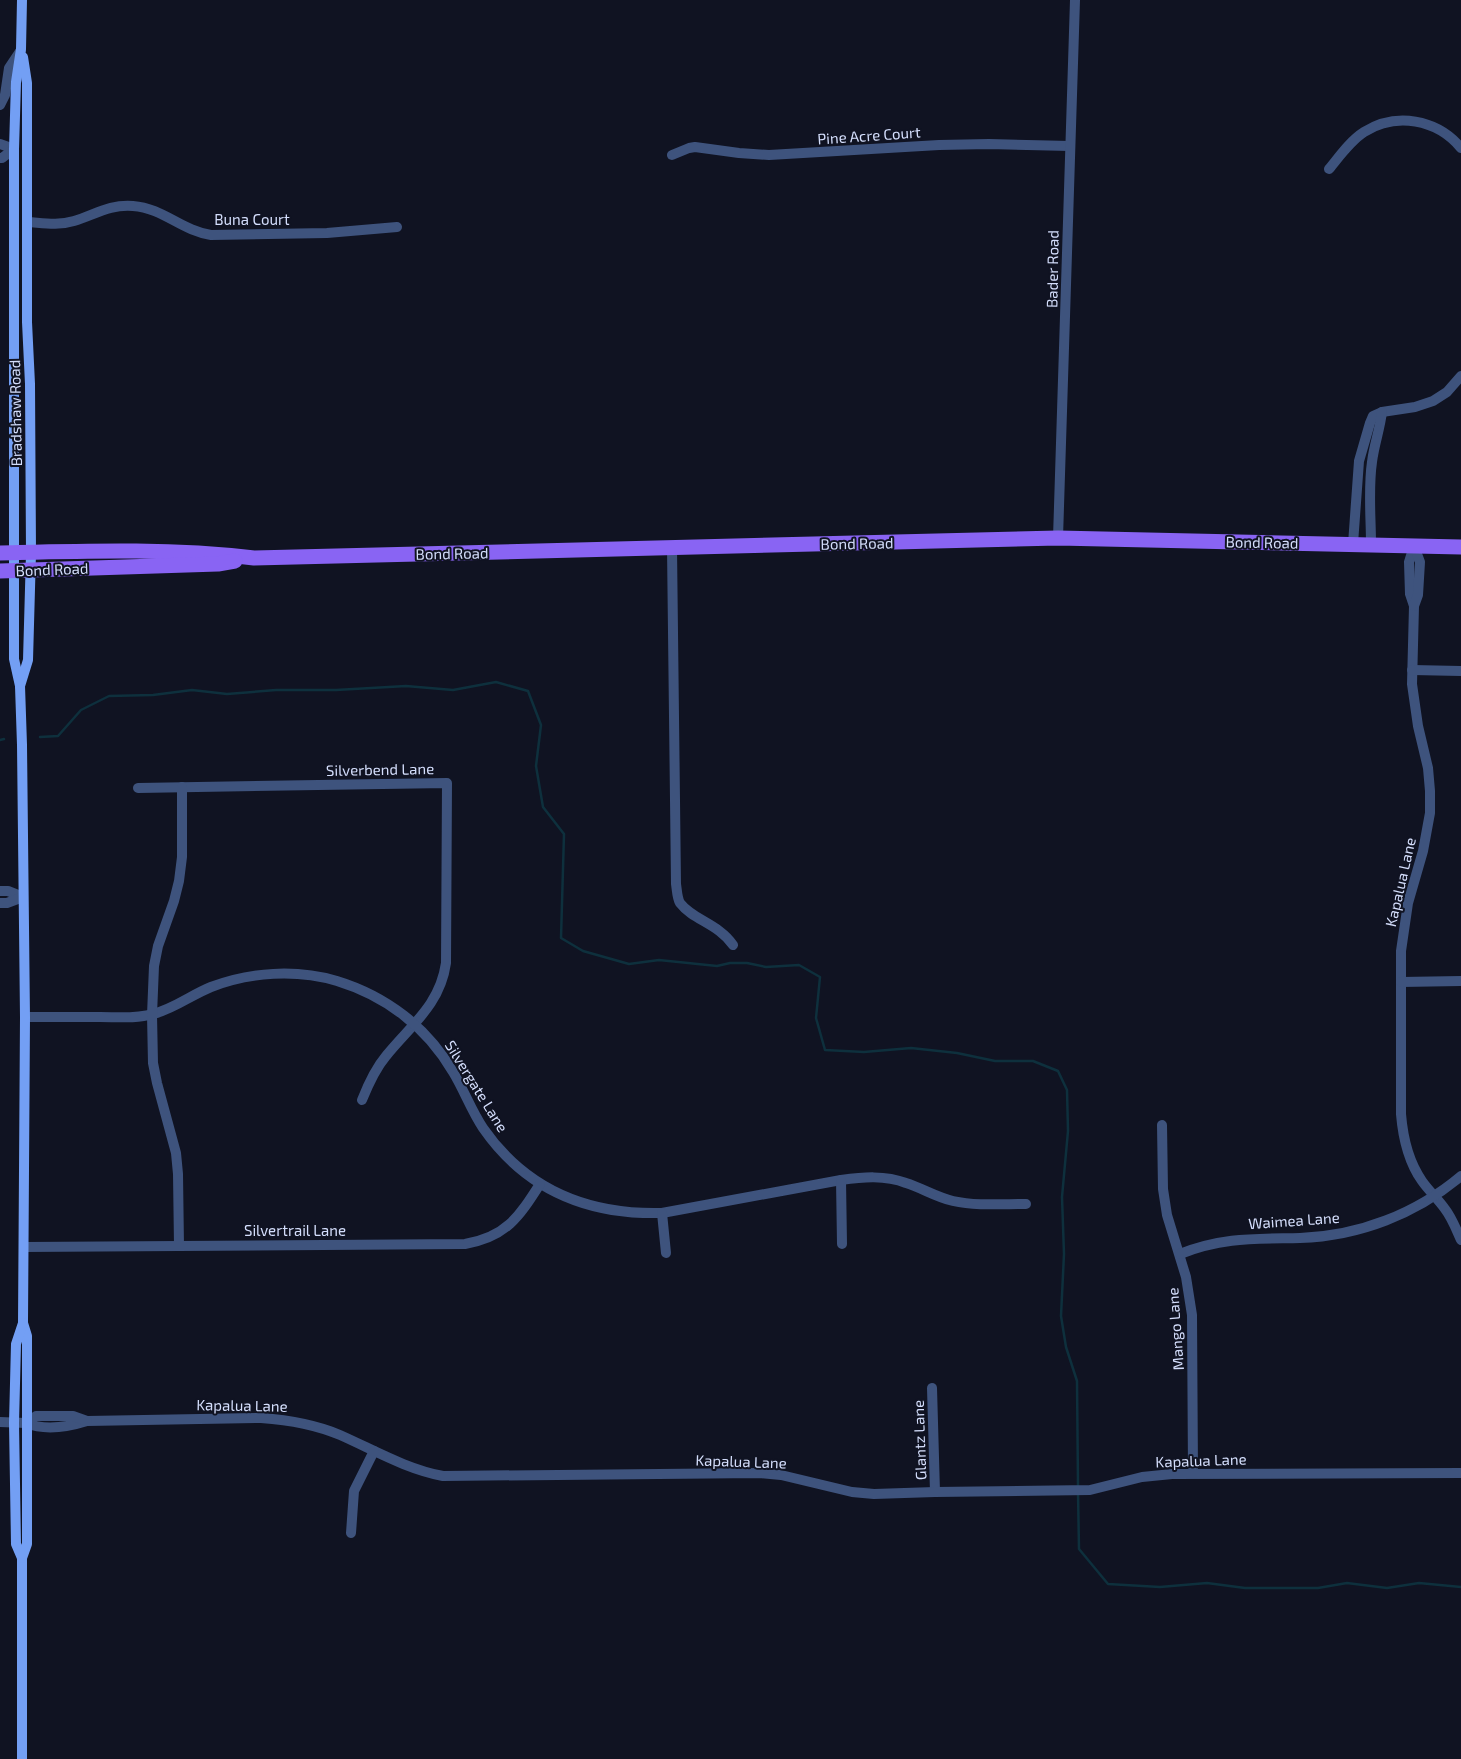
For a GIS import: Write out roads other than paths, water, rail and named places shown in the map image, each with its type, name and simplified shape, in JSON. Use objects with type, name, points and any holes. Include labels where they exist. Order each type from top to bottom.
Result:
[{"type":"main road","name":"Bradshaw Road","points":[[20,686],[28,660],[15,570],[7,553],[14,149],[16,82],[21,49],[22,0]]},
{"type":"main road","name":"Bradshaw Road","points":[[21,49],[27,83],[27,322],[30,384],[31,552],[15,570],[14,660],[20,686],[22,745],[25,1017],[24,1324],[27,1336],[27,1544],[22,1558],[22,1759]]},
{"type":"main road","points":[[14,149],[26,150]]},
{"type":"main road","name":"Bond Road","points":[[7,553],[138,550],[254,558],[1058,538],[1461,547]]},
{"type":"main road","points":[[118,568],[144,561],[179,560],[187,552]]},
{"type":"main road","name":"Bond Road","points":[[15,570],[218,564],[254,558]]},
{"type":"main road","name":"Bradshaw Road","points":[[22,1558],[16,1544],[14,1423],[16,1344],[24,1324]]},
{"type":"street","name":"Bader Road","points":[[1058,538],[1075,0]]},
{"type":"street","points":[[0,105],[5,95],[9,68],[21,49]]},
{"type":"street","points":[[1329,169],[1363,133],[1376,127],[1401,121],[1419,122],[1444,132],[1461,148]]},
{"type":"street","points":[[0,144],[14,149]]},
{"type":"street","name":"Pine Acre Court","points":[[672,155],[689,148],[769,155],[939,145],[1070,146]]},
{"type":"street","points":[[0,158],[14,149]]},
{"type":"street","name":"Buna Court","points":[[28,222],[65,223],[100,210],[130,205],[159,212],[193,231],[211,235],[327,233],[397,228]]},
{"type":"street","points":[[1353,544],[1359,461],[1373,416],[1382,412],[1408,408],[1432,401],[1447,392],[1461,376]]},
{"type":"street","points":[[1371,545],[1370,481],[1382,412]]},
{"type":"street","name":"Kapalua Lane","points":[[1414,546],[1409,562],[1410,594],[1414,606],[1412,670],[1414,705],[1428,768],[1430,814],[1427,836],[1404,922],[1401,952],[1402,1132],[1406,1150],[1413,1166],[1422,1182],[1446,1210],[1461,1240]]},
{"type":"street","points":[[672,548],[676,884],[679,902],[687,910],[726,936],[733,945]]},
{"type":"street","points":[[1412,670],[1461,671]]},
{"type":"street","name":"Silverbend Lane","points":[[138,788],[447,782],[446,963],[442,985],[436,998],[415,1024]]},
{"type":"street","points":[[179,1246],[176,1153],[153,1062],[152,1014],[154,966],[158,946],[179,881],[182,857],[182,787]]},
{"type":"street","points":[[0,891],[8,891],[23,897]]},
{"type":"street","points":[[0,903],[7,904],[23,897]]},
{"type":"street","name":"Silvergate Lane","points":[[25,1017],[130,1018],[170,1008],[211,987],[230,981],[271,974],[315,976],[355,987],[388,1004],[415,1024],[454,1072],[470,1106],[492,1140],[516,1165],[540,1184],[561,1195],[596,1208],[640,1214],[662,1213],[861,1177],[905,1182],[937,1196],[959,1202],[1026,1204]]},
{"type":"street","points":[[1401,982],[1461,981]]},
{"type":"street","points":[[362,1100],[374,1073],[385,1057],[415,1024]]},
{"type":"street","name":"Mango Lane","points":[[1162,1125],[1163,1190],[1167,1215],[1186,1277],[1192,1315],[1193,1474]]},
{"type":"street","name":"Waimea Lane","points":[[1180,1254],[1225,1241],[1249,1238],[1301,1238],[1345,1232],[1370,1226],[1395,1217],[1434,1196],[1461,1176]]},
{"type":"street","points":[[841,1180],[842,1244]]},
{"type":"street","name":"Silvertrail Lane","points":[[24,1247],[465,1244],[486,1239],[504,1230],[524,1210],[540,1184]]},
{"type":"street","points":[[662,1213],[666,1253]]},
{"type":"street","name":"Glantz Lane","points":[[932,1388],[935,1492]]},
{"type":"street","name":"Kapalua Lane","points":[[0,1422],[26,1423],[36,1416],[73,1416],[87,1421],[261,1418],[316,1426],[338,1434],[408,1467],[425,1473],[443,1476],[759,1473],[781,1475],[852,1492],[874,1494],[1090,1490],[1157,1475],[1461,1473]]},
{"type":"street","points":[[350,1533],[354,1491],[374,1451]]},
{"type":"waterway","points":[[40,737],[58,736],[81,710],[109,696],[153,695],[192,690],[227,694],[276,690],[336,690],[406,686],[453,690],[496,682],[528,691],[541,725],[536,766],[543,807],[564,834],[561,938],[583,951],[629,964],[659,960],[717,966],[730,963],[747,963],[766,967],[799,965],[820,977],[816,1018],[825,1050],[864,1052],[911,1048],[957,1053],[995,1061],[1033,1061],[1058,1071],[1067,1090],[1068,1131],[1062,1197],[1064,1254],[1061,1316],[1066,1347],[1077,1381],[1078,1486]]},
{"type":"waterway","points":[[0,740],[4,739]]},
{"type":"waterway","points":[[1078,1492],[1079,1549],[1108,1584],[1160,1587],[1207,1583],[1245,1588],[1318,1588],[1347,1583],[1387,1588],[1419,1583],[1461,1587]]}]
